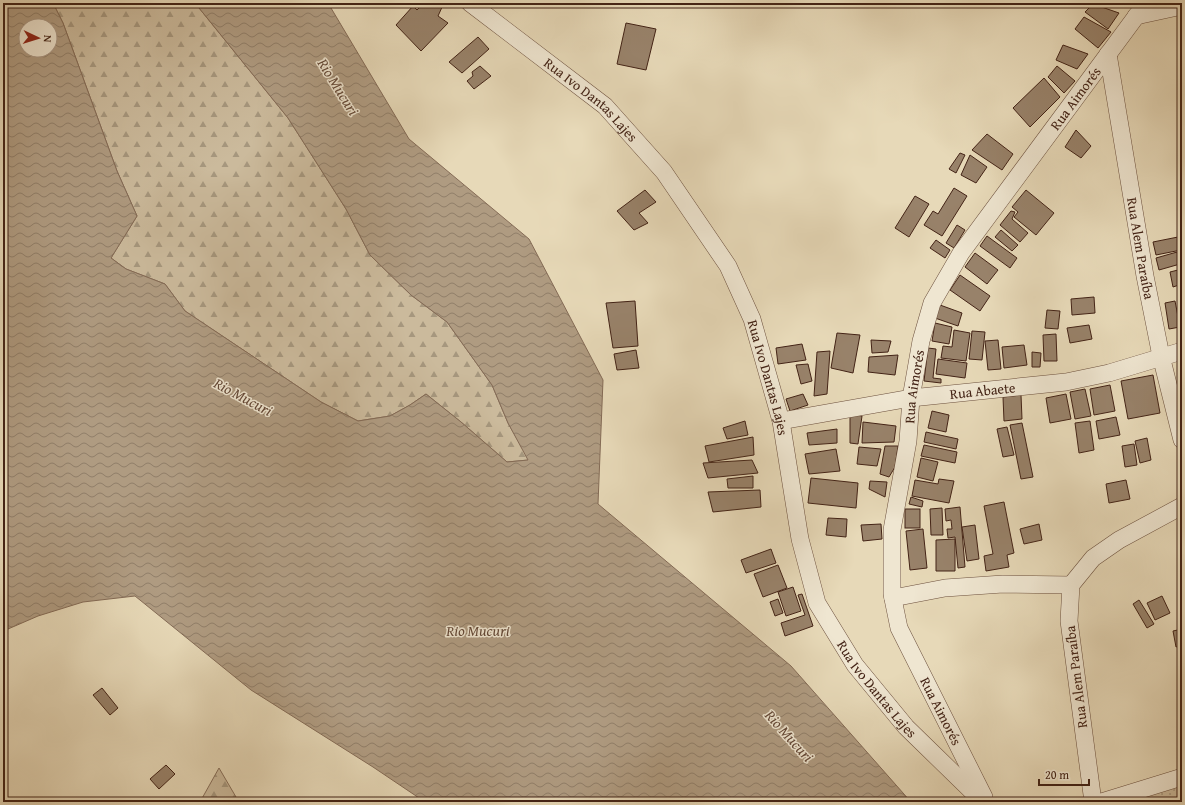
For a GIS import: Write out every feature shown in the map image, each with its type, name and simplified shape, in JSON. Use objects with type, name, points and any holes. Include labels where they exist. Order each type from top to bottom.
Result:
[{"type":"street","name":"Rua Ivo Dantas Lajes","points":[[470,3],[605,106],[664,172],[728,266],[752,319],[781,421],[800,539],[817,603],[855,665],[900,720],[983,802]]},
{"type":"street","name":"Rua Aimorés","points":[[986,802],[899,628],[893,598],[892,530],[908,441],[912,398],[921,341],[932,303],[961,253],[1146,3]]},
{"type":"street","points":[[1136,16],[1182,6]]},
{"type":"street","name":"Rua Alem Paraíba","points":[[1108,54],[1145,276],[1161,356],[1182,440]]},
{"type":"street","name":"Rua Abaete","points":[[781,421],[912,398],[1066,382],[1109,373],[1161,356],[1182,351]]},
{"type":"street","points":[[893,598],[945,588],[967,586],[1003,584],[1071,585],[1093,558],[1119,540],[1182,506]]},
{"type":"street","name":"Rua Alem Paraíba","points":[[1071,585],[1069,621],[1093,802]]},
{"type":"street","points":[[1101,802],[1182,777]]},
{"type":"green space","points":[[53,3],[195,3],[288,118],[346,209],[370,255],[411,295],[447,322],[492,385],[508,423],[529,460],[507,462],[426,394],[390,416],[358,421],[321,402],[185,311],[165,284],[126,269],[111,258],[137,216],[117,171],[63,23]]},
{"type":"green space","points":[[219,768],[236,797],[240,802],[200,802]]},
{"type":"green space","points":[[1182,784],[1182,802],[1121,802]]},
{"type":"water","name":"Rio Mucuri","points":[[3,3],[53,3],[63,23],[117,171],[137,216],[111,258],[126,269],[165,284],[185,311],[321,402],[358,421],[390,416],[426,394],[507,462],[528,460],[508,423],[492,385],[447,322],[411,295],[370,255],[346,209],[288,118],[195,3],[328,3],[409,139],[529,239],[603,380],[598,504],[791,666],[911,802],[425,802],[373,767],[251,690],[135,596],[83,602],[38,616],[8,629],[3,628]]},
{"type":"building","points":[[424,3],[447,3],[443,5],[438,16],[448,23],[421,51],[396,25],[413,6],[417,10]]},
{"type":"building","points":[[1093,4],[1119,13],[1108,29],[1085,12]]},
{"type":"building","points":[[1084,17],[1111,32],[1098,48],[1075,29]]},
{"type":"building","points":[[626,23],[656,29],[646,70],[617,64]]},
{"type":"building","points":[[478,37],[489,49],[462,73],[449,62]]},
{"type":"building","points":[[1063,45],[1088,54],[1077,69],[1056,60]]},
{"type":"building","points":[[480,66],[491,76],[474,89],[467,81],[473,76],[472,72]]},
{"type":"building","points":[[1057,66],[1075,81],[1064,93],[1048,77]]},
{"type":"building","points":[[1044,78],[1060,97],[1030,127],[1013,108]]},
{"type":"building","points":[[1076,130],[1091,146],[1081,158],[1065,147]]},
{"type":"building","points":[[987,134],[1013,154],[1002,170],[972,150]]},
{"type":"building","points":[[960,153],[965,155],[956,173],[949,169]]},
{"type":"building","points":[[970,155],[987,167],[976,183],[961,175]]},
{"type":"building","points":[[954,188],[967,196],[942,236],[924,225],[933,211],[938,214]]},
{"type":"building","points":[[645,190],[656,202],[639,213],[648,223],[634,230],[617,211]]},
{"type":"building","points":[[1026,190],[1054,213],[1036,235],[1014,217],[1018,212],[1012,207]]},
{"type":"building","points":[[915,196],[929,204],[909,237],[895,228]]},
{"type":"building","points":[[1011,211],[1015,212],[1012,219],[1028,233],[1020,242],[1000,225]]},
{"type":"building","points":[[957,225],[965,230],[954,248],[946,243]]},
{"type":"building","points":[[1001,230],[1018,245],[1012,251],[995,237]]},
{"type":"building","points":[[987,236],[1017,258],[1010,268],[980,246]]},
{"type":"building","points":[[1178,237],[1181,250],[1156,255],[1153,242]]},
{"type":"building","points":[[936,240],[950,250],[945,258],[930,248]]},
{"type":"building","points":[[1177,252],[1180,264],[1159,270],[1156,258]]},
{"type":"building","points":[[975,253],[998,270],[987,284],[965,267]]},
{"type":"building","points":[[1182,269],[1182,284],[1173,287],[1170,272]]},
{"type":"building","points":[[960,275],[990,296],[980,311],[950,290]]},
{"type":"building","points":[[1094,297],[1095,313],[1072,315],[1071,299]]},
{"type":"building","points":[[635,301],[638,346],[613,348],[606,303]]},
{"type":"building","points":[[1175,301],[1180,327],[1169,329],[1165,303]]},
{"type":"building","points":[[940,305],[962,313],[958,326],[935,318]]},
{"type":"building","points":[[1047,310],[1060,311],[1058,329],[1045,328]]},
{"type":"building","points":[[935,323],[952,327],[949,344],[932,341]]},
{"type":"building","points":[[1089,325],[1092,339],[1070,343],[1067,328]]},
{"type":"building","points":[[954,330],[970,333],[966,361],[941,358],[943,346],[952,347]]},
{"type":"building","points":[[972,331],[985,332],[982,360],[969,359]]},
{"type":"building","points":[[837,333],[860,335],[853,373],[831,368]]},
{"type":"building","points":[[1056,334],[1057,361],[1044,361],[1043,335]]},
{"type":"building","points":[[871,340],[891,341],[888,352],[872,353]]},
{"type":"building","points":[[998,340],[1001,369],[988,370],[985,341]]},
{"type":"building","points":[[802,344],[806,360],[778,364],[776,348]]},
{"type":"building","points":[[1024,345],[1027,365],[1004,368],[1002,347]]},
{"type":"building","points":[[928,348],[936,349],[933,378],[941,379],[941,383],[924,381]]},
{"type":"building","points":[[636,350],[639,368],[617,370],[614,354]]},
{"type":"building","points":[[830,351],[827,394],[814,396],[817,352]]},
{"type":"building","points":[[1032,352],[1041,353],[1040,367],[1032,367]]},
{"type":"building","points":[[898,355],[895,375],[868,372],[869,357]]},
{"type":"building","points":[[938,359],[967,363],[965,378],[936,374]]},
{"type":"building","points":[[808,364],[812,381],[801,384],[796,365]]},
{"type":"building","points":[[1153,375],[1160,413],[1128,419],[1121,381]]},
{"type":"building","points":[[1110,385],[1115,411],[1094,415],[1090,389]]},
{"type":"building","points":[[1085,389],[1091,416],[1075,419],[1070,392]]},
{"type":"building","points":[[803,394],[808,405],[790,411],[786,399]]},
{"type":"building","points":[[1066,394],[1071,419],[1050,423],[1046,398]]},
{"type":"building","points":[[1021,395],[1022,419],[1004,421],[1003,397]]},
{"type":"building","points":[[932,411],[949,415],[946,432],[928,428]]},
{"type":"building","points":[[850,414],[862,416],[858,444],[850,443]]},
{"type":"building","points":[[1116,417],[1120,435],[1099,439],[1096,421]]},
{"type":"building","points":[[745,421],[748,435],[727,439],[723,428]]},
{"type":"building","points":[[1090,421],[1094,450],[1079,453],[1075,423]]},
{"type":"building","points":[[863,422],[896,426],[894,442],[862,443]]},
{"type":"building","points":[[1022,423],[1033,477],[1021,479],[1010,425]]},
{"type":"building","points":[[1007,427],[1014,455],[1003,457],[997,429]]},
{"type":"building","points":[[837,429],[837,443],[809,445],[807,433]]},
{"type":"building","points":[[926,432],[958,439],[956,449],[924,442]]},
{"type":"building","points":[[753,437],[754,455],[709,462],[705,446]]},
{"type":"building","points":[[1147,438],[1151,460],[1140,463],[1135,441]]},
{"type":"building","points":[[1134,444],[1137,465],[1125,467],[1122,446]]},
{"type":"building","points":[[924,445],[957,452],[955,463],[921,456]]},
{"type":"building","points":[[885,446],[898,446],[895,467],[889,477],[880,474]]},
{"type":"building","points":[[859,447],[881,449],[877,466],[857,464]]},
{"type":"building","points":[[836,449],[840,471],[809,474],[805,454]]},
{"type":"building","points":[[921,458],[938,462],[933,481],[917,477]]},
{"type":"building","points":[[752,460],[758,473],[708,478],[703,463]]},
{"type":"building","points":[[753,476],[753,488],[728,488],[727,479]]},
{"type":"building","points":[[811,478],[858,483],[856,508],[808,503]]},
{"type":"building","points":[[939,479],[954,481],[949,503],[912,496],[915,480],[938,484]]},
{"type":"building","points":[[1126,480],[1130,499],[1109,503],[1106,484]]},
{"type":"building","points":[[870,481],[887,482],[885,497],[869,489]]},
{"type":"building","points":[[760,490],[761,507],[713,512],[708,492]]},
{"type":"building","points":[[911,497],[923,501],[922,507],[909,504]]},
{"type":"building","points":[[1004,502],[1014,553],[1007,555],[1009,567],[986,571],[984,556],[993,554],[984,506]]},
{"type":"building","points":[[960,507],[965,567],[958,568],[955,537],[948,538],[947,529],[952,529],[951,520],[946,521],[945,509]]},
{"type":"building","points":[[942,508],[943,535],[931,535],[930,509]]},
{"type":"building","points":[[905,509],[920,509],[920,528],[905,528]]},
{"type":"building","points":[[828,518],[847,519],[846,537],[826,535]]},
{"type":"building","points":[[881,524],[882,539],[863,541],[861,525]]},
{"type":"building","points":[[1039,524],[1042,540],[1024,544],[1020,529]]},
{"type":"building","points":[[975,525],[979,559],[967,561],[962,527]]},
{"type":"building","points":[[923,529],[927,568],[910,570],[906,531]]},
{"type":"building","points":[[955,539],[955,571],[936,571],[936,540]]},
{"type":"building","points":[[771,549],[776,563],[746,573],[741,560]]},
{"type":"building","points":[[778,565],[787,588],[763,597],[754,574]]},
{"type":"building","points":[[793,587],[801,611],[786,616],[778,592]]},
{"type":"building","points":[[802,594],[813,626],[785,636],[781,623],[805,615],[798,595]]},
{"type":"building","points":[[1162,596],[1170,613],[1155,620],[1147,603]]},
{"type":"building","points":[[778,599],[783,613],[775,616],[770,602]]},
{"type":"building","points":[[1139,600],[1154,624],[1147,628],[1133,604]]},
{"type":"building","points":[[1182,629],[1182,645],[1176,647],[1173,631]]},
{"type":"building","points":[[102,688],[118,708],[110,715],[93,695]]},
{"type":"building","points":[[166,765],[175,774],[159,789],[150,779]]}]
